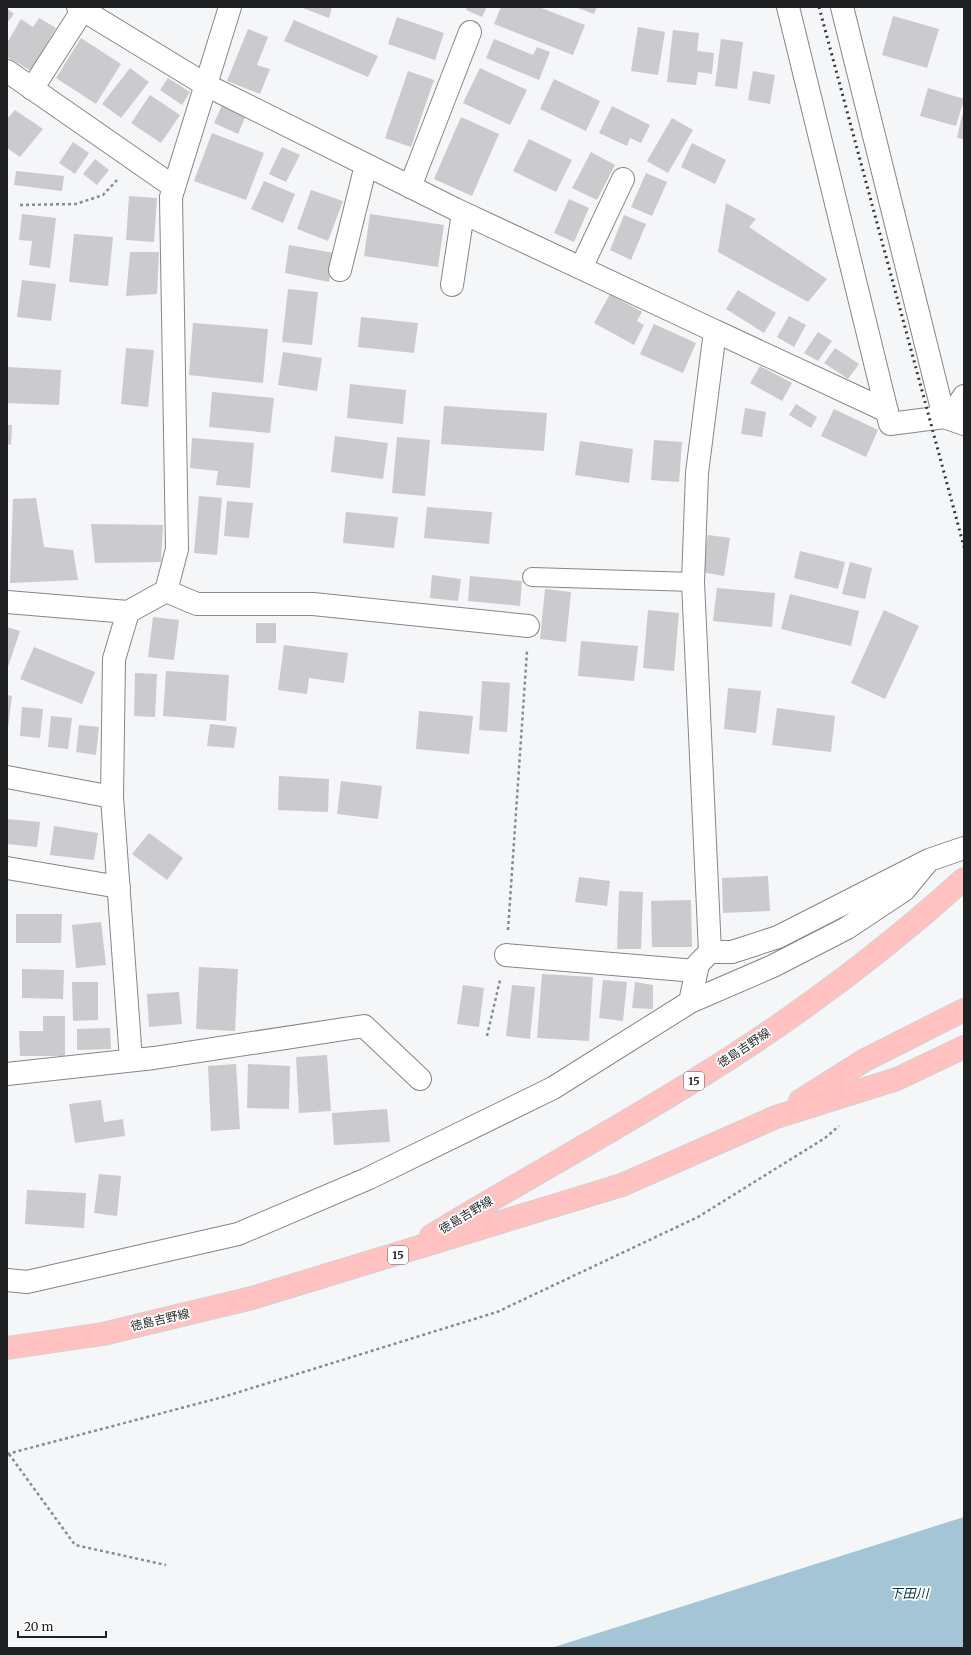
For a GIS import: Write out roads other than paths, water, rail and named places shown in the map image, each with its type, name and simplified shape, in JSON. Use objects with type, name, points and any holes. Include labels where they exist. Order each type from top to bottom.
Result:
[{"type":"main road","name":"徳島吉野線","points":[[403,1253],[496,1196],[688,1085],[803,1009],[900,936],[964,879]]},
{"type":"main road","name":"徳島吉野線","points":[[776,1117],[865,1060],[964,1010]]},
{"type":"main road","name":"徳島吉野線","points":[[7,1348],[103,1334],[245,1300],[622,1185],[776,1117],[897,1079],[964,1047]]},
{"type":"street","points":[[7,602],[128,612],[166,590],[177,549],[170,198],[230,7]]},
{"type":"street","points":[[788,7],[889,417]]},
{"type":"street","points":[[842,7],[944,417]]},
{"type":"street","points":[[32,89],[80,9],[206,85],[463,213],[715,331],[889,417],[944,417],[964,424]]},
{"type":"street","points":[[410,187],[470,32]]},
{"type":"street","points":[[7,71],[174,187]]},
{"type":"street","points":[[340,270],[366,165]]},
{"type":"street","points":[[581,268],[623,179]]},
{"type":"street","points":[[452,285],[463,213]]},
{"type":"street","points":[[710,952],[693,582],[697,473],[715,331]]},
{"type":"street","points":[[944,417],[958,405],[964,396]]},
{"type":"street","points":[[166,590],[197,604],[313,604],[528,626]]},
{"type":"street","points":[[128,612],[114,659],[112,797],[132,1060]]},
{"type":"street","points":[[7,777],[112,797]]},
{"type":"street","points":[[690,1002],[698,964],[710,952],[732,952],[778,937],[929,860],[964,848]]},
{"type":"street","points":[[7,1280],[27,1282],[238,1234],[367,1179],[554,1088],[690,1002],[773,966],[847,928],[904,890],[929,860]]},
{"type":"street","points":[[7,868],[118,887]]},
{"type":"street","points":[[506,955],[696,971]]},
{"type":"street","points":[[7,1074],[154,1058],[364,1026],[420,1079]]},
{"type":"lane","points":[[532,577],[693,582]]},
{"type":"water","name":"下田川","points":[[964,1517],[964,1648],[551,1648]]},
{"type":"railway","points":[[819,7],[964,547]]}]
